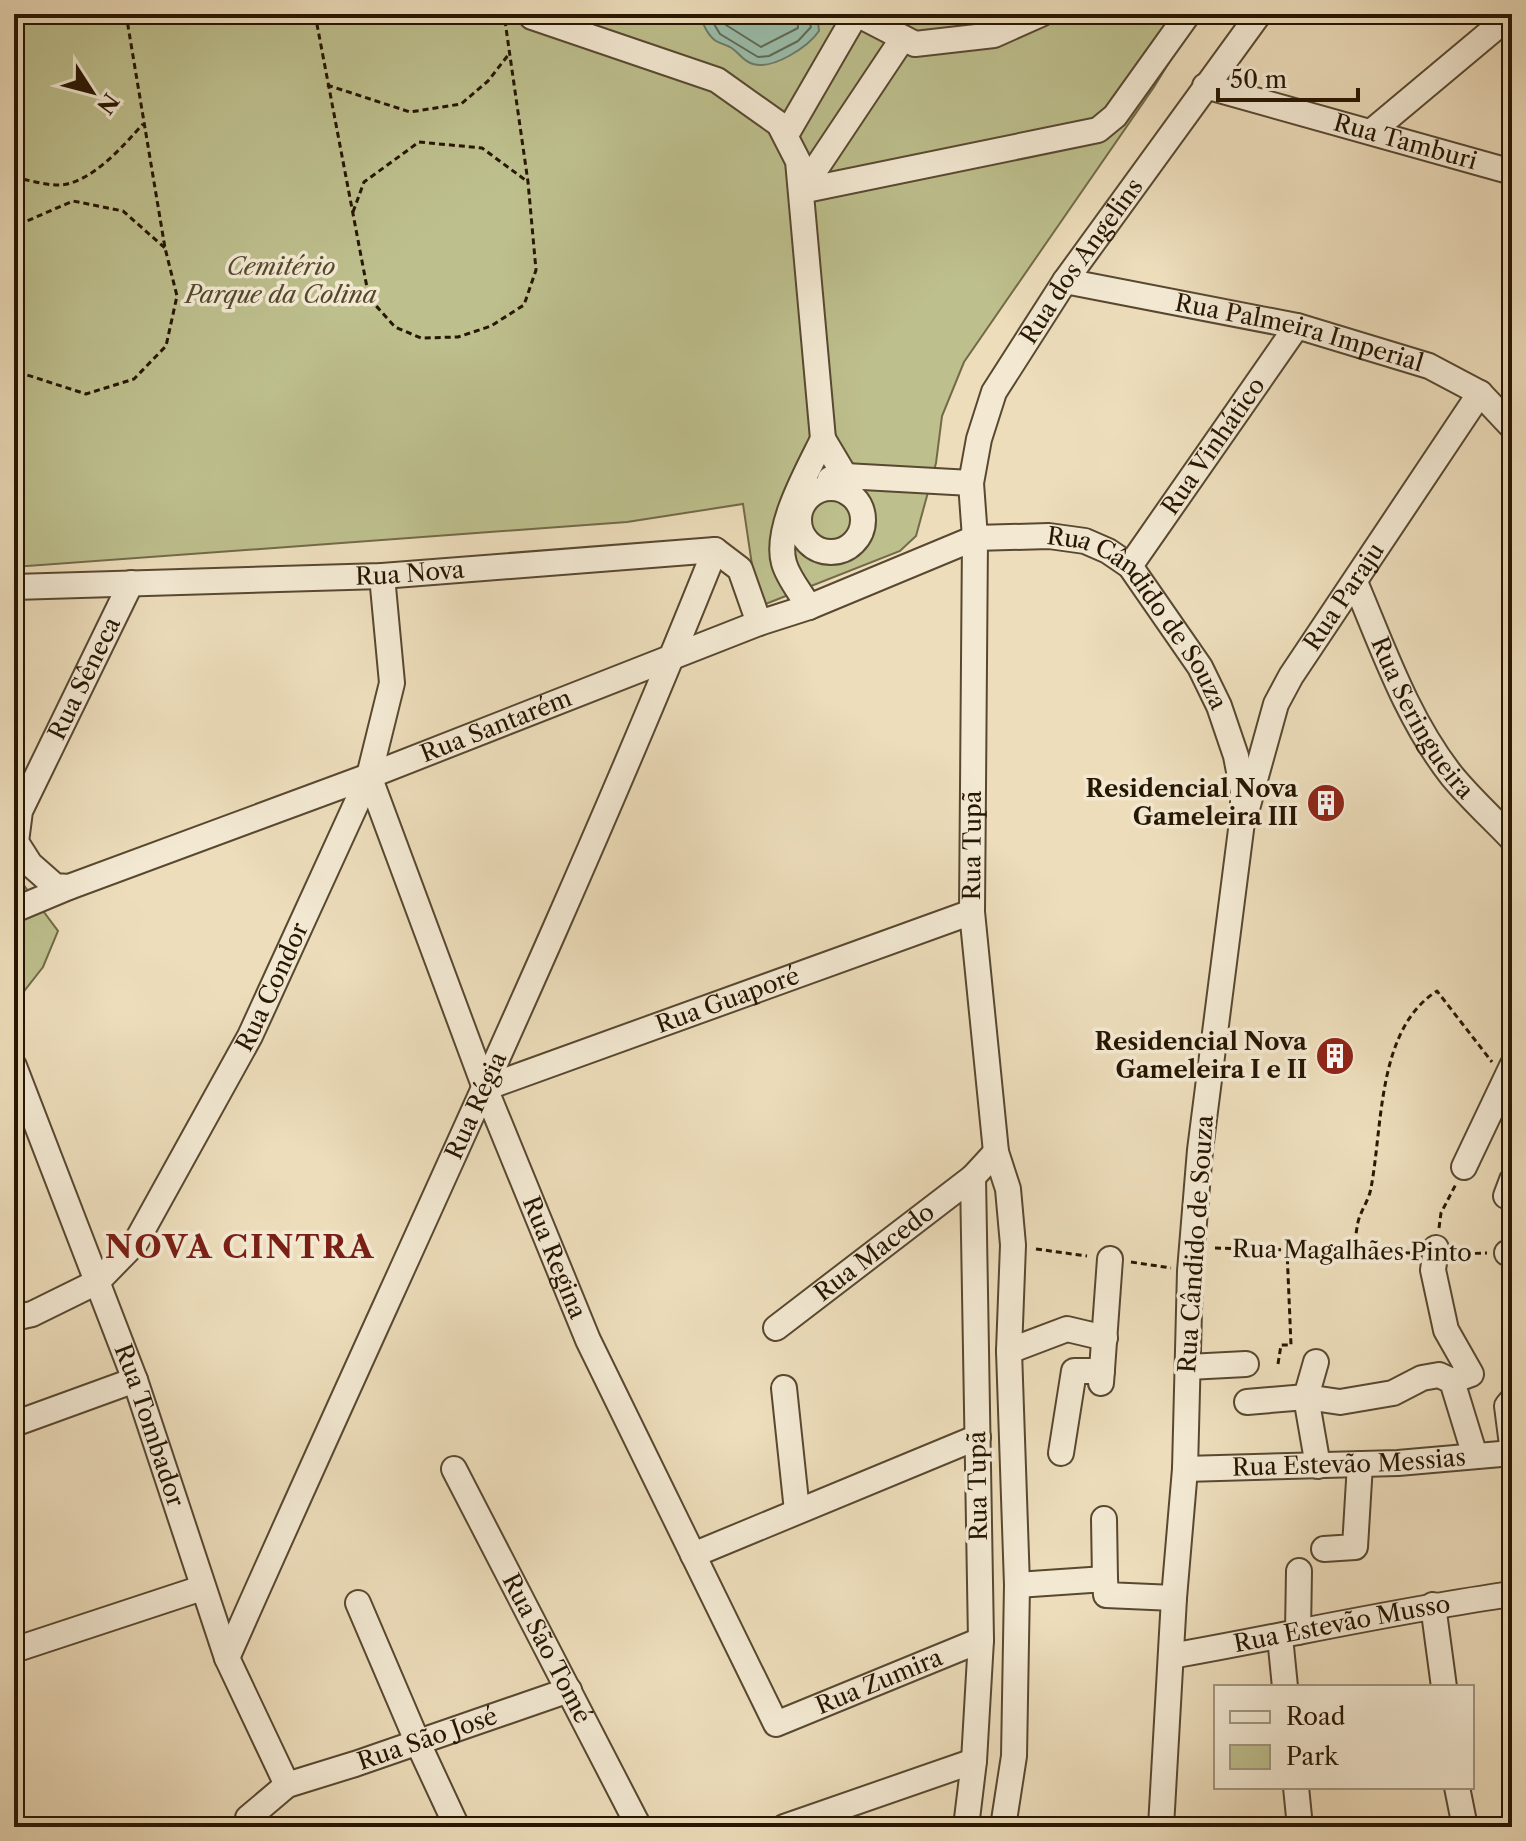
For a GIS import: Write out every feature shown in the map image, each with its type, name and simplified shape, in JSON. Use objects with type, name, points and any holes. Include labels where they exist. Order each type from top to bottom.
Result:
[{"type":"street","points":[[786,135],[857,14],[915,44],[994,35],[1041,14]]},
{"type":"street","points":[[801,191],[1098,130],[1115,116],[1188,14]]},
{"type":"street","name":"Rua dos Angelins","points":[[975,538],[971,483],[979,439],[994,392],[1065,281],[1259,14]]},
{"type":"street","points":[[1371,132],[1512,14]]},
{"type":"street","points":[[532,17],[717,80],[771,118],[786,135],[798,161],[823,439],[861,510],[861,531],[847,547],[837,551],[816,549],[802,533],[802,494]]},
{"type":"street","points":[[801,191],[903,38]]},
{"type":"street","name":"Rua Tamburi","points":[[1205,86],[1512,172]]},
{"type":"street","name":"Rua Palmeira Imperial","points":[[1065,281],[1297,326],[1429,366],[1480,393],[1512,427]]},
{"type":"street","name":"Rua Vinhático","points":[[1130,566],[1297,326]]},
{"type":"street","name":"Rua Paraju","points":[[1243,814],[1250,802],[1276,704],[1291,676],[1480,393]]},
{"type":"street","points":[[809,607],[784,565],[781,543],[823,439]]},
{"type":"street","points":[[802,494],[846,485],[971,483]]},
{"type":"street","name":"Rua Cândido de Souza","points":[[975,538],[1049,536],[1085,541],[1108,551],[1130,566],[1200,667],[1219,706],[1236,756],[1243,792],[1243,814],[1200,1150],[1192,1247],[1185,1469],[1161,1827]]},
{"type":"street","name":"Rua Santarém","points":[[14,910],[369,776],[672,656],[809,607],[975,538]]},
{"type":"street","name":"Rua Tupã","points":[[975,538],[972,912],[996,1152],[1008,1189],[1013,1245],[1009,1351],[1017,1585],[1014,1756],[1003,1827]]},
{"type":"street","points":[[715,550],[740,569],[759,623]]},
{"type":"street","name":"Rua Nova","points":[[14,587],[382,576],[715,550]]},
{"type":"street","name":"Rua Régia","points":[[227,1658],[485,1088],[715,550]]},
{"type":"street","name":"Rua Condor","points":[[14,1318],[32,1314],[97,1282],[136,1242],[250,1036],[369,776],[392,683],[382,576]]},
{"type":"street","name":"Rua Seringueira","points":[[1355,582],[1400,689],[1424,734],[1452,777],[1512,839]]},
{"type":"street","name":"Rua Sêneca","points":[[69,887],[55,886],[30,864],[16,842],[20,811],[131,583]]},
{"type":"street","name":"Rua Regina","points":[[369,776],[485,1088],[588,1340],[776,1724]]},
{"type":"street","points":[[1487,812],[1512,808]]},
{"type":"street","name":"Rua Guaporé","points":[[485,1088],[972,912]]},
{"type":"street","name":"Rua Tombador","points":[[14,1066],[135,1380],[227,1658],[287,1785]]},
{"type":"street","points":[[1464,1167],[1509,1074]]},
{"type":"street","points":[[973,1177],[996,1152]]},
{"type":"street","name":"Rua Tupã","points":[[966,1827],[974,1761],[981,1640],[973,1177]]},
{"type":"street","name":"Rua Macedo","points":[[776,1328],[973,1177]]},
{"type":"street","points":[[1247,1402],[1306,1397],[1340,1402],[1393,1393],[1422,1378],[1439,1375],[1452,1381],[1471,1374],[1446,1330],[1433,1270],[1435,1251]]},
{"type":"street","points":[[1061,1453],[1074,1371],[1101,1377],[1110,1259]]},
{"type":"street","points":[[1009,1351],[1067,1329],[1105,1338]]},
{"type":"street","points":[[1316,1362],[1306,1397],[1318,1466]]},
{"type":"street","points":[[1188,1367],[1246,1364]]},
{"type":"street","points":[[14,1424],[135,1380]]},
{"type":"street","points":[[1452,1381],[1475,1456]]},
{"type":"street","points":[[784,1388],[797,1511]]},
{"type":"street","points":[[1512,1400],[1507,1406],[1512,1445]]},
{"type":"street","points":[[693,1555],[978,1437]]},
{"type":"street","name":"Rua Estevão Messias","points":[[1185,1469],[1398,1463],[1512,1453]]},
{"type":"street","points":[[1324,1549],[1355,1547],[1360,1464]]},
{"type":"street","name":"Rua São Tomé","points":[[454,1469],[639,1827]]},
{"type":"street","points":[[1104,1519],[1106,1595],[1174,1598]]},
{"type":"street","points":[[1285,1685],[1299,1571]]},
{"type":"street","points":[[1017,1585],[1105,1579]]},
{"type":"street","points":[[14,1650],[202,1588]]},
{"type":"street","name":"Rua Estevão Musso","points":[[1171,1656],[1433,1605],[1512,1594]]},
{"type":"street","points":[[358,1603],[457,1827]]},
{"type":"street","points":[[1433,1605],[1444,1685]]},
{"type":"street","name":"Rua Zumira","points":[[776,1724],[981,1640]]},
{"type":"street","name":"Rua São José","points":[[287,1785],[569,1690]]},
{"type":"street","points":[[784,1827],[974,1761]]},
{"type":"street","points":[[241,1824],[287,1785]]},
{"type":"street","points":[[1296,1789],[1300,1827]]},
{"type":"street","points":[[1457,1789],[1465,1827]]},
{"type":"path","points":[[14,361],[24,374],[86,394],[134,379],[166,346],[177,296],[165,248],[126,14]]},
{"type":"path","points":[[315,14],[369,298],[395,327],[421,338],[458,337],[491,326],[524,305],[536,270],[528,182],[504,14]]},
{"type":"path","points":[[327,85],[410,112],[461,104],[488,81],[509,53]]},
{"type":"path","points":[[14,177],[59,186],[80,178],[113,158],[144,123]]},
{"type":"path","points":[[353,213],[364,182],[419,142],[482,148],[528,182]]},
{"type":"path","points":[[14,234],[20,224],[73,201],[123,211],[165,248]]},
{"type":"path","points":[[1353,1252],[1358,1221],[1371,1190],[1382,1100],[1398,1038],[1423,1000],[1437,991],[1509,1074]]},
{"type":"path","points":[[1435,1251],[1441,1213],[1464,1167]]},
{"type":"path","name":"Rua Magalhães Pinto","points":[[1192,1247],[1510,1253]]},
{"type":"path","points":[[1278,1364],[1281,1345],[1291,1345],[1287,1250]]},
{"type":"green space","name":"Cemitério Parque da Colina","points":[[14,14],[1199,14],[1154,87],[964,362],[942,416],[936,463],[916,536],[900,551],[763,605],[757,599],[743,504],[627,522],[14,567]]},
{"type":"green space","points":[[14,872],[58,931],[43,967],[14,1004]]},
{"type":"water","points":[[699,14],[814,14],[819,31],[789,56],[770,64],[753,64],[713,38]]},
{"type":"place","name":"Residencial Nova Gameleira III","points":[[1326,803]]},
{"type":"place","name":"Residencial Nova Gameleira I e II","points":[[1335,1056]]},
{"type":"district","name":"NOVA CINTRA","points":[[240,1247]]}]
